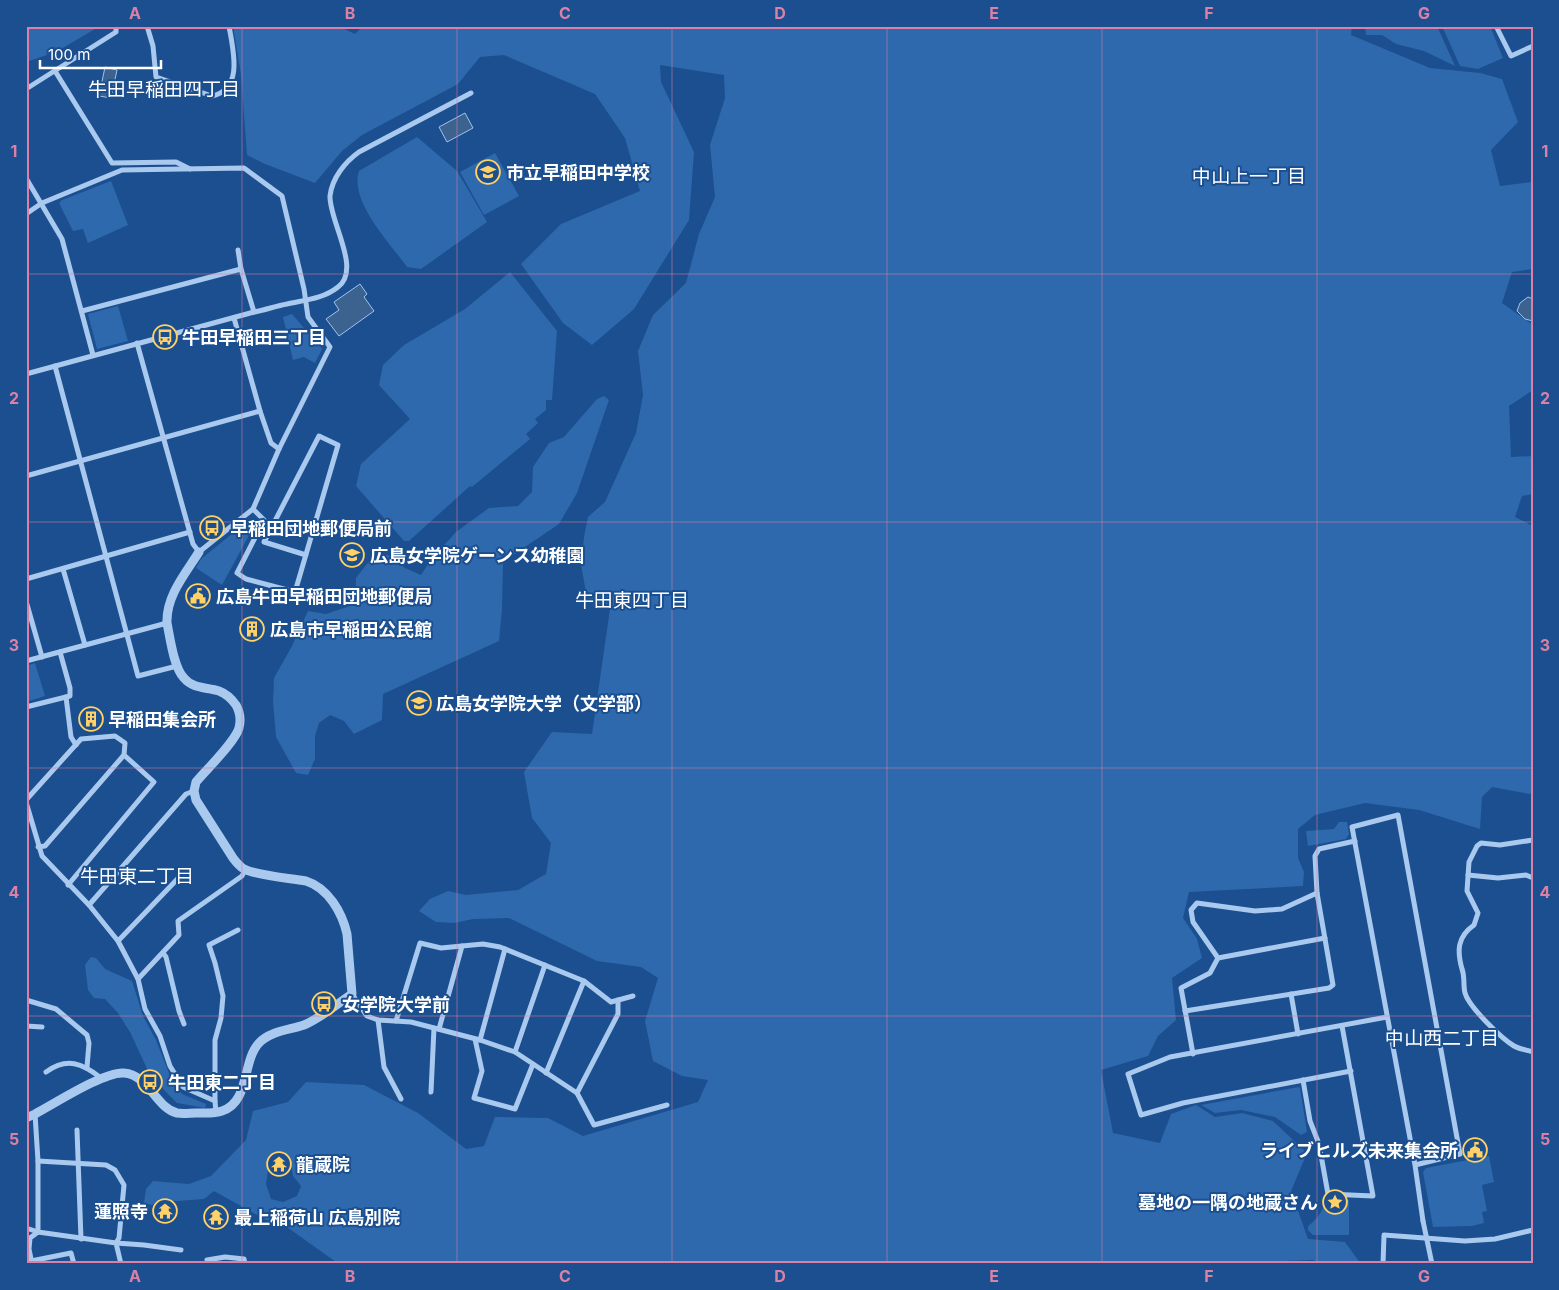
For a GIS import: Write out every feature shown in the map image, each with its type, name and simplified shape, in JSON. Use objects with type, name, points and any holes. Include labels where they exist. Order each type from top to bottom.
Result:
[{"type":"street","points":[[26,89],[116,32],[116,26]]},
{"type":"street","points":[[147,26],[153,46],[156,76],[212,96],[221,94],[229,86],[233,76],[234,60],[229,26]]},
{"type":"street","points":[[1496,26],[1511,56],[1533,46]]},
{"type":"street","points":[[55,71],[112,163],[176,162],[192,169]]},
{"type":"street","points":[[26,374],[254,312],[305,302],[329,293],[340,286],[346,274],[347,262],[332,213],[330,195],[337,176],[348,160],[359,152],[471,93]]},
{"type":"street","points":[[26,214],[42,204],[122,170],[244,168],[282,196],[304,289],[308,317],[330,347],[279,449],[253,508],[199,552],[174,591],[167,623],[182,677],[191,685],[217,690],[229,695],[237,707],[240,719],[239,729],[232,740],[196,782],[194,791],[196,800],[239,866],[246,870],[306,881],[324,891],[345,924],[352,994],[367,1016],[378,1020],[410,1022],[477,1039],[515,1052],[577,1093],[594,1125],[667,1105]]},
{"type":"street","points":[[26,178],[62,239],[94,355]]},
{"type":"street","points":[[238,250],[241,268],[254,312]]},
{"type":"street","points":[[82,311],[241,268]]},
{"type":"street","points":[[234,318],[260,411],[271,443],[279,449]]},
{"type":"street","points":[[137,343],[193,544],[199,552]]},
{"type":"street","points":[[55,366],[138,676],[178,666]]},
{"type":"street","points":[[26,476],[260,411]]},
{"type":"street","points":[[253,508],[264,520],[237,573],[246,579],[295,592],[306,555],[338,445],[319,436],[264,542],[306,555]]},
{"type":"street","points":[[26,579],[190,532]]},
{"type":"street","points":[[63,569],[86,645]]},
{"type":"street","points":[[26,601],[42,657]]},
{"type":"street","points":[[26,661],[167,623]]},
{"type":"street","points":[[26,707],[70,696],[70,688],[60,652]]},
{"type":"street","points":[[66,697],[71,737],[76,745]]},
{"type":"street","points":[[38,847],[45,846],[124,755],[125,743],[115,736],[81,739],[26,801],[38,847],[42,856],[89,905],[118,942],[138,979],[145,1009],[160,1036],[170,1066],[183,1087],[215,1101]]},
{"type":"street","points":[[68,884],[154,782],[124,755]]},
{"type":"street","points":[[89,905],[186,794],[194,791]]},
{"type":"street","points":[[1415,1165],[1460,1154],[1398,815],[1352,827],[1432,1264]]},
{"type":"street","points":[[1533,840],[1500,845],[1481,843],[1477,846],[1469,862],[1466,891],[1478,913],[1474,925],[1461,938],[1459,960],[1463,971],[1465,992],[1474,1010],[1514,1046],[1533,1052]]},
{"type":"street","points":[[1185,1011],[1329,988],[1333,985],[1317,894],[1315,856],[1319,848],[1355,842]]},
{"type":"street","points":[[118,942],[188,869]]},
{"type":"street","points":[[138,979],[179,935],[178,921],[242,876],[246,870]]},
{"type":"street","points":[[1468,875],[1498,878],[1526,874],[1533,878]]},
{"type":"street","points":[[1218,958],[1193,922],[1191,910],[1197,903],[1255,911],[1282,909],[1317,894]]},
{"type":"street","points":[[216,1112],[215,1040],[221,1018],[223,996],[209,946],[238,930]]},
{"type":"street","points":[[1218,958],[1325,938]]},
{"type":"street","points":[[396,1021],[420,943],[441,948],[483,944],[504,949],[584,981],[611,1002],[633,996]]},
{"type":"street","points":[[431,1092],[437,1029],[462,946]]},
{"type":"street","points":[[504,949],[477,1039],[482,1071],[474,1098],[515,1109],[533,1064]]},
{"type":"street","points":[[163,953],[166,956],[184,1024]]},
{"type":"street","points":[[1192,1054],[1181,988],[1210,973],[1218,958]]},
{"type":"street","points":[[515,1052],[545,965]]},
{"type":"street","points":[[546,1073],[584,981]]},
{"type":"street","points":[[26,1118],[101,1078],[123,1072],[133,1075],[144,1082],[166,1106],[176,1113],[225,1110],[235,1102],[240,1093],[252,1053],[259,1042],[270,1035],[305,1024],[352,994]]},
{"type":"street","points":[[1291,994],[1298,1034]]},
{"type":"street","points":[[26,1000],[56,1009],[87,1035],[89,1043],[87,1067]]},
{"type":"street","points":[[577,1093],[618,1014],[618,1000]]},
{"type":"street","points":[[1350,1071],[1182,1103],[1141,1115],[1128,1074],[1170,1057],[1387,1018]]},
{"type":"street","points":[[378,1020],[384,1067],[401,1099]]},
{"type":"street","points":[[26,1026],[42,1027]]},
{"type":"street","points":[[1303,1080],[1310,1121],[1319,1144],[1328,1194],[1373,1196],[1342,1026]]},
{"type":"street","points":[[46,1072],[57,1064],[67,1063],[87,1067],[101,1078]]},
{"type":"street","points":[[36,1114],[38,1232]]},
{"type":"street","points":[[77,1130],[81,1239]]},
{"type":"street","points":[[38,1161],[106,1165],[115,1170],[124,1185],[119,1238],[116,1243],[121,1264]]},
{"type":"street","points":[[26,1228],[38,1232],[81,1239],[181,1250]]},
{"type":"street","points":[[1383,1264],[1384,1235],[1465,1241],[1495,1239],[1533,1230]]},
{"type":"street","points":[[38,1232],[30,1238],[29,1249],[32,1262],[71,1253],[74,1264]]},
{"type":"street","points":[[208,1264],[207,1260],[225,1256],[244,1259],[245,1264]]},
{"type":"shaded area","points":[[26,26],[100,26],[56,52],[26,62]]},
{"type":"shaded area","points":[[233,26],[338,26],[355,34],[363,26],[1352,26],[1351,35],[1430,68],[1480,73],[1502,79],[1518,122],[1491,150],[1500,186],[1532,182],[1533,184],[1533,269],[1512,272],[1502,303],[1533,325],[1533,390],[1509,406],[1511,457],[1533,456],[1533,494],[1522,496],[1515,517],[1533,526],[1533,792],[1530,794],[1492,787],[1482,797],[1480,829],[1419,810],[1365,803],[1315,815],[1298,829],[1298,858],[1304,872],[1303,886],[1189,892],[1183,918],[1197,939],[1202,958],[1172,978],[1176,1020],[1158,1036],[1148,1056],[1101,1070],[1113,1133],[1160,1143],[1171,1114],[1196,1105],[1215,1117],[1242,1113],[1273,1121],[1307,1153],[1291,1191],[1308,1239],[1345,1242],[1361,1264],[1321,1264],[1313,1260],[1251,1262],[1246,1264],[383,1264],[381,1261],[336,1262],[284,1225],[266,1220],[214,1191],[204,1199],[177,1201],[159,1199],[152,1205],[144,1203],[146,1189],[153,1181],[189,1184],[211,1176],[246,1140],[253,1111],[288,1102],[306,1082],[364,1085],[418,1113],[466,1149],[484,1146],[495,1117],[548,1118],[583,1136],[698,1102],[708,1080],[682,1076],[653,1061],[645,1021],[658,978],[641,967],[597,961],[509,918],[473,919],[454,923],[436,922],[419,911],[430,899],[448,891],[466,895],[518,890],[546,874],[551,843],[532,818],[524,772],[552,732],[592,734],[610,609],[588,603],[581,565],[588,517],[605,502],[636,433],[643,395],[638,351],[653,315],[686,283],[699,234],[715,197],[710,145],[725,98],[724,75],[660,65],[661,82],[694,152],[689,220],[634,309],[592,345],[563,323],[521,264],[561,224],[640,191],[625,138],[595,94],[504,55],[480,57],[458,84],[362,135],[342,151],[315,183],[247,155],[241,75]],"holes":[[[270,1157],[290,1157],[293,1176],[301,1186],[297,1196],[283,1202],[271,1199],[266,1184]]]},
{"type":"shaded area","points":[[1365,26],[1437,26],[1455,66],[1424,51],[1396,44],[1382,35],[1366,35]]},
{"type":"shaded area","points":[[1442,26],[1490,26],[1503,58],[1478,69],[1460,66]]},
{"type":"shaded area","points":[[105,67],[117,70],[111,98],[99,96]]},
{"type":"shaded area","points":[[465,113],[473,128],[447,142],[439,127]]},
{"type":"shaded area","points":[[417,137],[457,171],[487,222],[421,269],[407,267],[382,234],[365,208],[357,183],[359,171]]},
{"type":"shaded area","points":[[495,153],[519,196],[484,215],[460,172]]},
{"type":"shaded area","points":[[111,181],[128,225],[88,243],[83,229],[73,231],[59,203],[62,200]]},
{"type":"shaded area","points":[[510,272],[557,331],[552,400],[546,400],[546,410],[535,419],[538,423],[526,434],[530,439],[472,487],[470,486],[409,541],[404,541],[356,486],[361,464],[410,419],[379,385],[383,365],[404,345],[465,309]]},
{"type":"shaded area","points":[[360,284],[367,294],[364,297],[374,311],[339,336],[326,319],[339,310],[334,302]]},
{"type":"shaded area","points":[[1528,297],[1533,299],[1533,321],[1525,319],[1517,311],[1520,303]]},
{"type":"shaded area","points":[[118,306],[128,341],[97,349],[88,314]]},
{"type":"shaded area","points":[[292,314],[322,349],[315,363],[304,357],[293,360],[283,317]]},
{"type":"shaded area","points":[[604,396],[609,400],[577,493],[559,524],[503,562],[499,641],[383,694],[382,720],[354,734],[344,721],[330,715],[319,723],[315,736],[315,759],[308,775],[296,773],[276,737],[273,702],[274,678],[292,646],[308,611],[326,614],[350,606],[356,593],[356,578],[370,560],[379,556],[388,555],[405,568],[421,575],[430,561],[456,532],[489,508],[518,506],[532,492],[533,467],[549,443],[564,437],[597,399]]},
{"type":"shaded area","points":[[249,520],[255,523],[253,528],[222,585],[196,568],[201,559]]},
{"type":"shaded area","points":[[35,663],[45,696],[26,702],[26,666]]},
{"type":"shaded area","points":[[1339,822],[1347,822],[1349,834],[1346,839],[1308,846],[1306,831],[1334,829]]},
{"type":"shaded area","points":[[91,957],[96,958],[105,969],[132,981],[143,1016],[156,1040],[172,1081],[182,1094],[206,1104],[205,1108],[177,1103],[149,1073],[130,1032],[118,1013],[105,999],[94,998],[88,990],[85,965]]},
{"type":"shaded area","points":[[1299,1087],[1307,1132],[1301,1135],[1275,1117],[1241,1110],[1215,1113],[1201,1105]]},
{"type":"shaded area","points":[[1489,1156],[1494,1182],[1482,1185],[1487,1211],[1482,1212],[1484,1223],[1472,1226],[1433,1227],[1423,1172],[1426,1168]]},
{"type":"shaded area","points":[[1326,1197],[1328,1197],[1329,1201],[1349,1200],[1349,1235],[1313,1235],[1308,1230],[1308,1226],[1320,1213]]},
{"type":"place","name":"市立早稲田中学校","points":[[488,172]]},
{"type":"place","name":"牛田早稲田三丁目","points":[[165,337]]},
{"type":"place","name":"早稲田団地郵便局前","points":[[212,528]]},
{"type":"place","name":"広島女学院ゲーンス幼稚園","points":[[352,555]]},
{"type":"place","name":"広島牛田早稲田団地郵便局","points":[[198,596]]},
{"type":"place","name":"広島市早稲田公民館","points":[[252,629]]},
{"type":"place","name":"広島女学院大学（文学部）","points":[[419,703]]},
{"type":"place","name":"早稲田集会所","points":[[91,719]]},
{"type":"place","name":"女学院大学前","points":[[324,1004]]},
{"type":"place","name":"牛田東二丁目","points":[[150,1082]]},
{"type":"place","name":"ライブヒルズ未来集会所","points":[[1475,1150]]},
{"type":"place","name":"龍蔵院","points":[[279,1164]]},
{"type":"place","name":"墓地の一隅の地蔵さん","points":[[1335,1202]]},
{"type":"place","name":"蓮照寺","points":[[165,1211]]},
{"type":"place","name":"最上稲荷山 広島別院","points":[[216,1217]]},
{"type":"district","name":"牛田早稲田四丁目","points":[[164,89]]},
{"type":"district","name":"中山上一丁目","points":[[1249,176]]},
{"type":"district","name":"牛田東四丁目","points":[[632,600]]},
{"type":"district","name":"牛田東二丁目","points":[[137,876]]},
{"type":"district","name":"中山西二丁目","points":[[1442,1038]]}]
